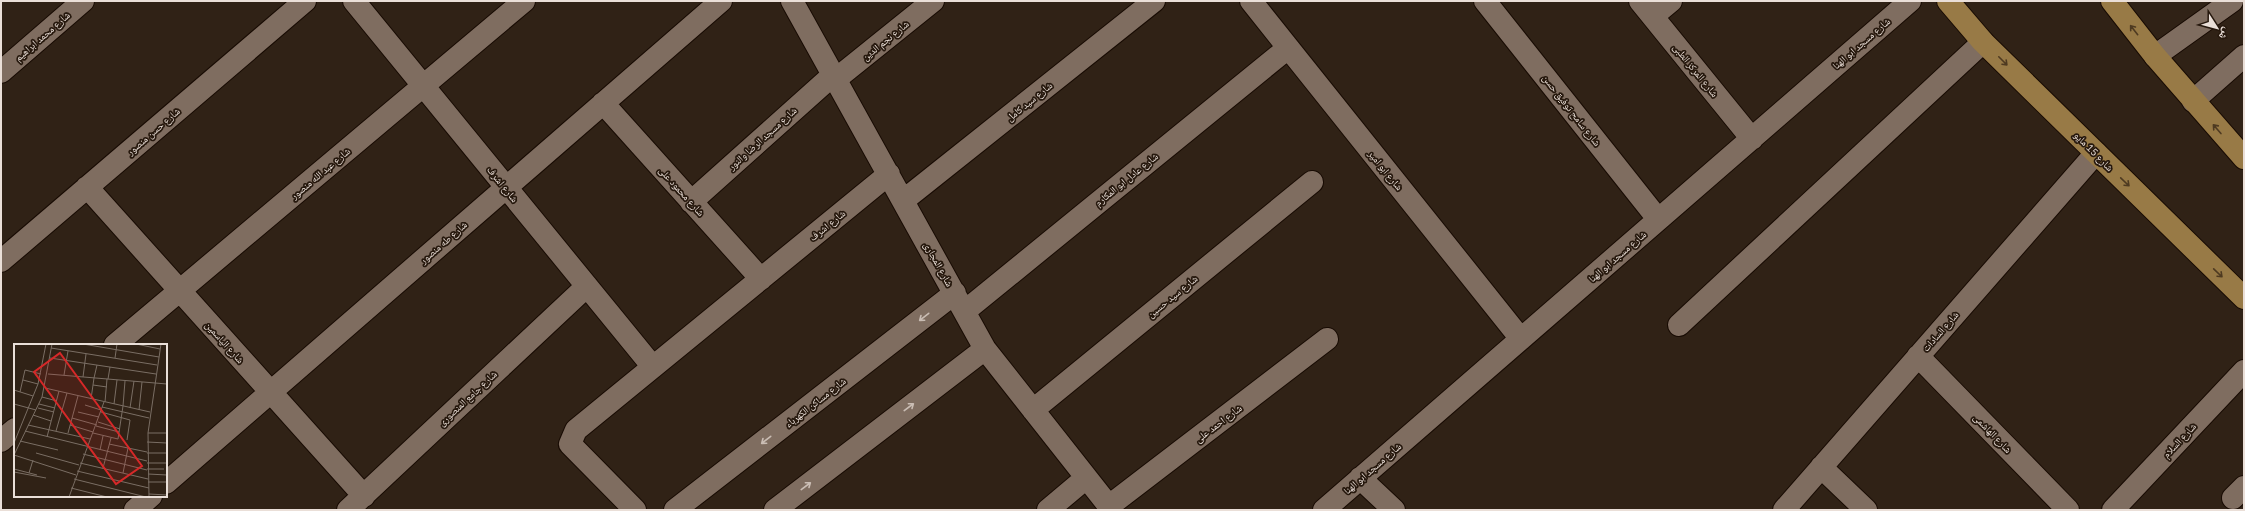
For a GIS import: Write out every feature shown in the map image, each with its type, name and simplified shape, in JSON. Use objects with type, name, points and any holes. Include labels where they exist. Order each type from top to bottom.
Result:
[{"type":"main road","name":"شارع 15 مايو","points":[[1948,1],[1983,42],[2244,298]]},
{"type":"main road","points":[[2112,1],[2155,56],[2244,158]]},
{"type":"street","name":"شارع محمد ابراهيم","points":[[1,72],[83,1]]},
{"type":"street","name":"شارع حسن منصور","points":[[1,261],[305,1]]},
{"type":"street","name":"شارع اشرف","points":[[354,1],[653,367]]},
{"type":"street","name":"شارع عبد الله منصور","points":[[116,344],[524,1]]},
{"type":"street","name":"شارع طه منصور","points":[[167,482],[721,1]]},
{"type":"street","name":"شارع المجارى","points":[[792,1],[904,200],[985,349],[1110,508]]},
{"type":"street","name":"شارع نجم الدين","points":[[835,77],[933,1]]},
{"type":"street","name":"شارع سيد كامل","points":[[904,200],[1154,1]]},
{"type":"street","name":"شارع ابو امير","points":[[1252,1],[1521,339]]},
{"type":"street","name":"شارع سامح توفيق حسن","points":[[1485,1],[1658,219]]},
{"type":"street","points":[[1646,9],[1671,1]]},
{"type":"street","name":"شارع مسجد ابو الهنا","points":[[1324,510],[1910,1]]},
{"type":"street","points":[[2155,56],[2232,1]]},
{"type":"street","name":"شارع المركز الطبى","points":[[1646,9],[1752,138]]},
{"type":"street","points":[[1679,325],[1983,42]]},
{"type":"street","name":"شارع عادل ابو المكارم","points":[[960,302],[1288,48]]},
{"type":"street","points":[[2193,101],[2244,56]]},
{"type":"street","name":"شارع مسجد الرضا والنور","points":[[691,202],[835,77]]},
{"type":"street","name":"شارع محمود على","points":[[602,103],[761,279]]},
{"type":"street","name":"شارع السادات","points":[[1784,510],[2096,153]]},
{"type":"street","name":"شارع اشرف","points":[[635,510],[570,444],[576,430],[889,174]]},
{"type":"street","name":"شارع سيد حسين","points":[[1033,410],[1312,182]]},
{"type":"street","name":"شارع الياسمين","points":[[87,187],[270,392],[356,503]]},
{"type":"street","name":"شارع جامع المنصورى","points":[[356,503],[587,286]]},
{"type":"street","name":"شارع مساكن الكهرباء","points":[[675,510],[960,302]]},
{"type":"street","name":"شارع احمد على","points":[[1110,508],[1327,339]]},
{"type":"street","points":[[775,510],[985,349]]},
{"type":"street","name":"شارع الهاشمى","points":[[1918,356],[2068,510]]},
{"type":"street","name":"شارع السلام","points":[[2113,510],[2244,371]]},
{"type":"street","points":[[1,441],[14,430]]},
{"type":"street","points":[[1821,467],[1866,510]]},
{"type":"street","points":[[1048,510],[1086,478]]},
{"type":"street","points":[[1360,478],[1394,510]]},
{"type":"street","points":[[135,510],[150,497]]}]
